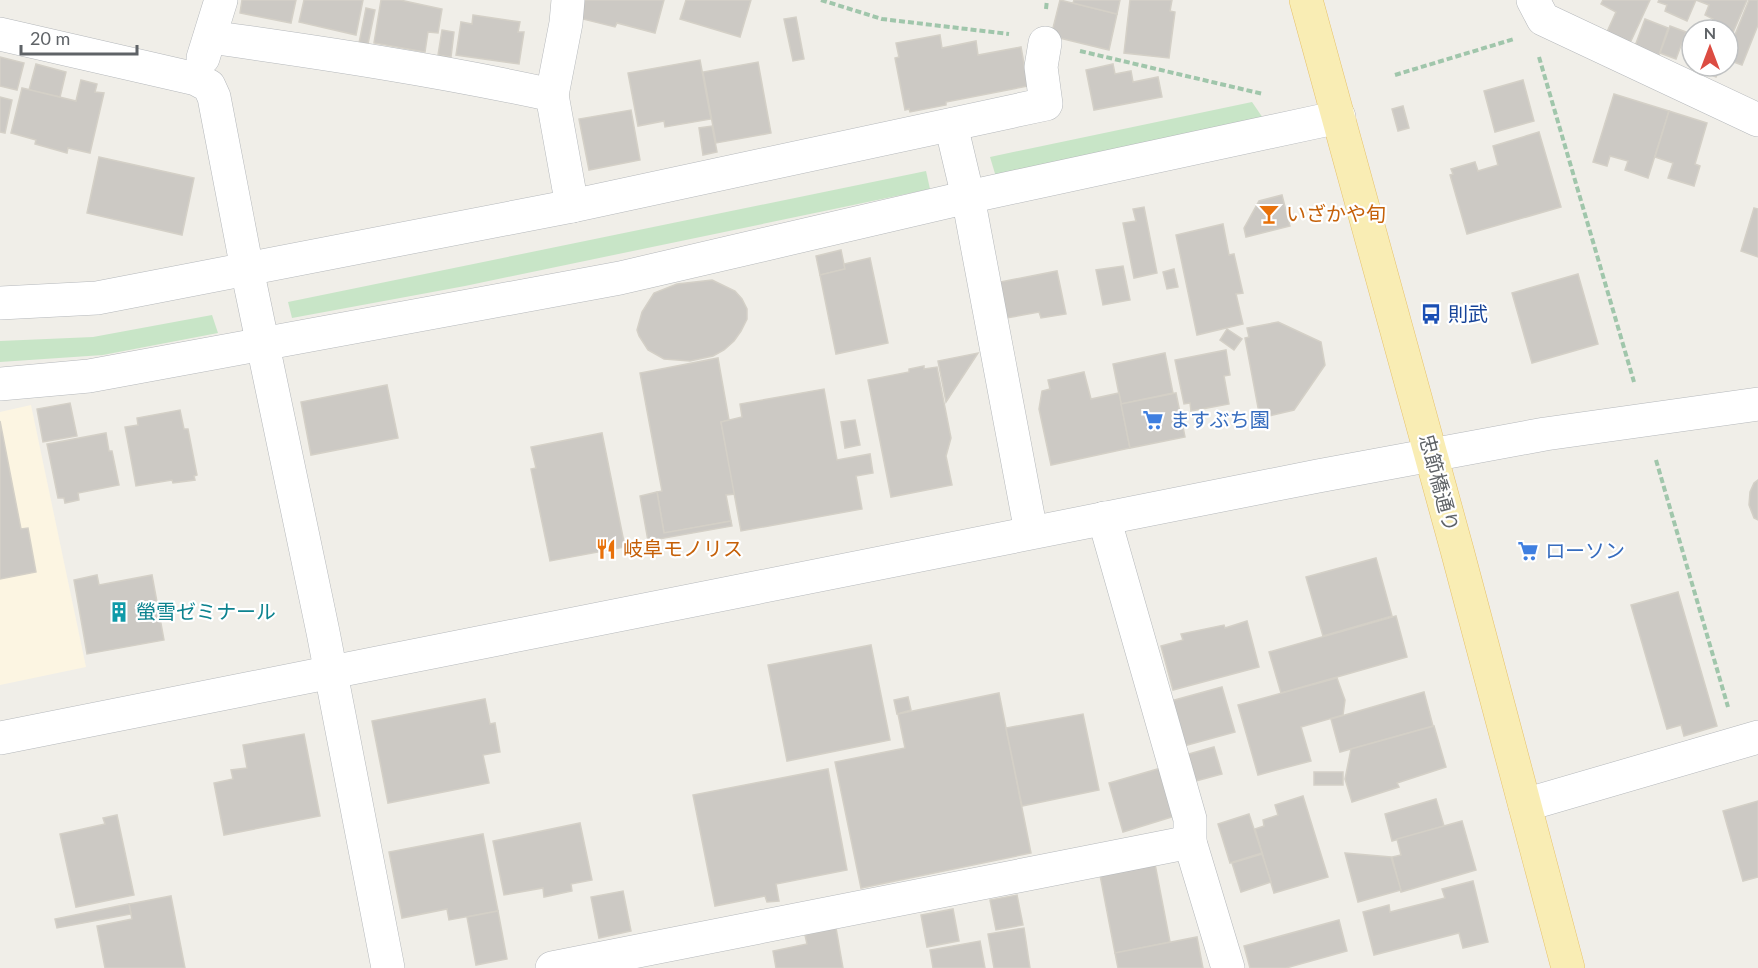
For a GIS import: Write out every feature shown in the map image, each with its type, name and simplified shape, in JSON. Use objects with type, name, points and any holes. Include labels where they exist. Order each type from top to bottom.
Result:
[{"type":"main road","name":"忠節橋通り","points":[[1306,0],[1431,454],[1568,968]]},
{"type":"street","points":[[196,79],[221,0]]},
{"type":"street","points":[[568,0],[566,23],[552,95],[572,206]]},
{"type":"street","points":[[1536,17],[1758,120]]},
{"type":"street","points":[[0,34],[196,79],[209,86],[214,97],[388,968]]},
{"type":"street","points":[[210,37],[477,79],[552,95]]},
{"type":"street","points":[[0,303],[97,298],[572,206],[1046,104],[1041,67],[1045,43]]},
{"type":"street","points":[[0,384],[89,376],[620,278],[968,197],[1339,117]]},
{"type":"street","points":[[951,125],[968,197],[1031,532]]},
{"type":"street","points":[[0,738],[1431,454],[1545,434],[1758,404]]},
{"type":"street","points":[[1104,518],[1190,819],[1190,842],[1228,968]]},
{"type":"street","points":[[1525,805],[1748,740]]},
{"type":"street","points":[[552,968],[1190,842]]},
{"type":"path","points":[[1395,75],[1536,17],[1634,382]]},
{"type":"path","points":[[1656,460],[1748,740]]},
{"type":"shaded area","points":[[31,405],[86,667],[0,685],[0,412]]},
{"type":"green space","points":[[1252,102],[1265,121],[996,177],[990,157]]},
{"type":"green space","points":[[926,171],[930,189],[465,286],[292,318],[288,302]]},
{"type":"green space","points":[[212,315],[218,333],[103,355],[0,362],[0,341],[93,337]]},
{"type":"building","points":[[242,0],[296,0],[291,23],[240,13]]},
{"type":"building","points":[[304,0],[363,0],[356,35],[299,22]]},
{"type":"building","points":[[381,0],[400,0],[442,9],[438,33],[428,32],[425,52],[374,43]]},
{"type":"building","points":[[584,0],[664,0],[655,33],[617,23],[615,27],[579,18]]},
{"type":"building","points":[[686,0],[751,0],[740,37],[680,19]]},
{"type":"building","points":[[1060,0],[1117,14],[1109,50],[1051,36]]},
{"type":"building","points":[[1074,0],[1120,0],[1117,14],[1073,3]]},
{"type":"building","points":[[1130,0],[1172,0],[1170,11],[1175,12],[1169,58],[1124,53]]},
{"type":"building","points":[[1603,0],[1650,0],[1630,43],[1607,32],[1616,12],[1601,4]]},
{"type":"building","points":[[1659,0],[1696,0],[1688,18],[1680,18],[1665,11],[1667,5],[1658,2]]},
{"type":"building","points":[[1696,0],[1747,0],[1739,18],[1711,18],[1705,15],[1709,5]]},
{"type":"building","points":[[1749,0],[1758,0],[1758,25],[1742,65],[1740,64],[1740,22]]},
{"type":"building","points":[[366,8],[375,10],[368,44],[359,43]]},
{"type":"building","points":[[473,15],[520,22],[518,32],[524,32],[519,64],[456,55],[461,22],[472,24]]},
{"type":"building","points":[[796,17],[804,59],[793,61],[784,19]]},
{"type":"building","points":[[1645,19],[1668,28],[1659,55],[1635,46]]},
{"type":"building","points":[[1670,26],[1680,30],[1680,48],[1676,59],[1660,53]]},
{"type":"building","points":[[442,30],[454,32],[451,57],[438,55]]},
{"type":"building","points":[[940,35],[942,48],[976,41],[978,55],[1021,47],[1028,86],[946,102],[946,105],[910,112],[909,109],[905,110],[895,58],[899,57],[896,43]]},
{"type":"building","points":[[0,57],[24,63],[17,90],[0,86]]},
{"type":"building","points":[[700,60],[711,119],[665,127],[664,121],[638,126],[628,73]]},
{"type":"building","points":[[758,62],[771,133],[716,143],[703,72]]},
{"type":"building","points":[[36,64],[66,72],[60,97],[29,90]]},
{"type":"building","points":[[1113,64],[1115,74],[1131,71],[1133,82],[1158,77],[1162,97],[1094,110],[1086,70]]},
{"type":"building","points":[[81,80],[97,84],[95,92],[104,93],[90,153],[68,148],[67,153],[35,144],[36,140],[11,133],[22,88],[76,101]]},
{"type":"building","points":[[1523,80],[1534,121],[1495,132],[1484,91]]},
{"type":"building","points":[[1614,94],[1669,111],[1648,178],[1625,170],[1628,161],[1610,156],[1607,166],[1593,162]]},
{"type":"building","points":[[0,97],[12,100],[5,133],[0,132]]},
{"type":"building","points":[[1403,106],[1409,128],[1398,131],[1392,109]]},
{"type":"building","points":[[631,110],[640,160],[589,170],[579,119]]},
{"type":"building","points":[[1669,111],[1707,123],[1695,164],[1700,166],[1694,186],[1668,178],[1673,163],[1655,157]]},
{"type":"building","points":[[712,126],[717,152],[703,155],[699,128]]},
{"type":"building","points":[[1539,132],[1561,207],[1467,234],[1450,175],[1453,174],[1451,169],[1475,162],[1478,171],[1498,165],[1493,146]]},
{"type":"building","points":[[99,157],[194,178],[182,235],[87,213]]},
{"type":"building","name":"いざかや旬","points":[[1282,195],[1290,226],[1246,237],[1244,228],[1259,201]]},
{"type":"building","points":[[1144,207],[1157,273],[1134,278],[1123,223],[1136,221],[1133,209]]},
{"type":"building","points":[[1754,208],[1758,209],[1758,257],[1741,251]]},
{"type":"building","points":[[1223,224],[1229,255],[1234,254],[1243,293],[1236,294],[1243,324],[1197,335],[1176,235]]},
{"type":"building","points":[[841,250],[845,269],[820,275],[816,256]]},
{"type":"building","points":[[870,258],[888,343],[836,354],[820,275],[845,269],[844,264]]},
{"type":"building","points":[[1123,266],[1130,300],[1103,305],[1096,270]]},
{"type":"building","points":[[1174,269],[1178,287],[1167,289],[1163,272]]},
{"type":"building","points":[[1057,271],[1066,314],[1041,318],[1039,312],[1007,318],[1000,282]]},
{"type":"building","points":[[1578,274],[1598,344],[1532,363],[1512,293]]},
{"type":"building","points":[[712,280],[735,291],[747,309],[747,319],[734,341],[713,356],[690,361],[664,359],[648,350],[637,330],[642,312],[654,293],[677,284]]},
{"type":"building","points":[[1278,322],[1321,342],[1325,365],[1294,410],[1260,418],[1245,338],[1249,337],[1247,328]]},
{"type":"building","points":[[1227,329],[1242,339],[1234,350],[1220,340]]},
{"type":"building","points":[[1226,350],[1230,375],[1224,376],[1229,404],[1191,411],[1190,403],[1184,404],[1175,360]]},
{"type":"building","points":[[978,353],[946,402],[938,361]]},
{"type":"building","points":[[1165,353],[1173,393],[1121,404],[1113,364]]},
{"type":"building","points":[[718,358],[729,420],[721,422],[735,494],[726,495],[731,521],[664,533],[657,492],[662,491],[640,373]]},
{"type":"building","points":[[924,366],[924,369],[937,367],[951,438],[946,456],[952,485],[891,497],[868,380],[909,372],[909,369]]},
{"type":"building","points":[[1084,372],[1091,399],[1119,393],[1130,448],[1051,465],[1039,409],[1042,391],[1050,389],[1048,380]]},
{"type":"building","points":[[387,385],[398,438],[311,455],[301,402]]},
{"type":"building","points":[[824,389],[837,460],[870,454],[873,473],[856,476],[862,509],[741,531],[721,422],[742,417],[740,404]]},
{"type":"building","name":"ますぶち園","points":[[1176,393],[1185,437],[1130,448],[1121,404]]},
{"type":"building","points":[[70,403],[77,436],[43,442],[37,409]]},
{"type":"building","points":[[180,410],[184,429],[188,429],[197,475],[194,476],[195,480],[173,483],[172,480],[136,486],[125,427],[138,425],[137,418]]},
{"type":"building","points":[[855,420],[860,445],[845,448],[841,422]]},
{"type":"building","points":[[0,421],[21,529],[28,528],[36,572],[0,579]]},
{"type":"building","points":[[106,433],[119,485],[78,493],[79,500],[65,503],[64,498],[58,498],[47,444]]},
{"type":"building","points":[[602,433],[625,547],[550,561],[531,469],[536,468],[531,447]]},
{"type":"building","points":[[1758,480],[1758,520],[1754,518],[1749,505],[1750,492]]},
{"type":"building","points":[[657,492],[664,533],[731,521],[732,526],[648,541],[640,496]]},
{"type":"building","points":[[1376,558],[1392,616],[1323,636],[1306,577]]},
{"type":"building","name":"螢雪ゼミナール","points":[[97,575],[99,585],[152,575],[164,640],[87,654],[74,580]]},
{"type":"building","points":[[1678,592],[1717,726],[1684,736],[1681,725],[1667,729],[1631,605]]},
{"type":"building","points":[[1396,616],[1407,657],[1281,693],[1269,652]]},
{"type":"building","points":[[1247,621],[1259,667],[1173,690],[1161,646],[1183,640],[1181,634],[1224,625],[1225,628]]},
{"type":"building","points":[[871,645],[890,740],[787,761],[768,665]]},
{"type":"building","points":[[1337,678],[1345,700],[1343,715],[1301,727],[1311,761],[1258,775],[1238,705]]},
{"type":"building","points":[[1222,687],[1235,732],[1180,747],[1167,702]]},
{"type":"building","points":[[1424,692],[1433,726],[1340,752],[1331,719]]},
{"type":"building","points":[[999,693],[1031,853],[861,888],[835,762],[905,748],[898,714]]},
{"type":"building","points":[[908,697],[911,710],[897,714],[894,700]]},
{"type":"building","points":[[485,699],[490,724],[495,723],[500,752],[483,755],[489,783],[388,803],[372,721]]},
{"type":"building","points":[[1083,714],[1099,790],[1022,806],[1006,728]]},
{"type":"building","points":[[1434,726],[1446,767],[1397,783],[1399,787],[1352,802],[1345,779],[1351,749]]},
{"type":"building","points":[[304,734],[320,816],[224,835],[214,783],[233,779],[231,770],[247,768],[243,745]]},
{"type":"building","points":[[1214,747],[1222,774],[1192,782],[1185,755]]},
{"type":"building","points":[[1161,768],[1175,816],[1123,832],[1109,783]]},
{"type":"building","points":[[828,769],[847,870],[776,884],[779,901],[767,902],[765,896],[715,906],[693,795]]},
{"type":"building","points":[[1314,772],[1343,772],[1343,785],[1314,785]]},
{"type":"building","points":[[1303,796],[1328,877],[1274,893],[1255,829],[1264,826],[1263,820],[1278,815],[1275,805]]},
{"type":"building","points":[[1436,799],[1444,826],[1392,841],[1385,814]]},
{"type":"building","points":[[1758,801],[1758,877],[1743,881],[1723,811]]},
{"type":"building","points":[[1249,814],[1262,853],[1230,863],[1218,824]]},
{"type":"building","points":[[117,815],[134,895],[76,907],[60,834],[105,824],[103,818]]},
{"type":"building","points":[[1462,821],[1476,870],[1401,892],[1392,857],[1401,855],[1397,839]]},
{"type":"building","points":[[580,823],[592,880],[571,884],[572,891],[544,897],[543,888],[504,895],[493,841]]},
{"type":"building","points":[[483,834],[498,911],[449,920],[447,909],[402,918],[389,852]]},
{"type":"building","points":[[1345,853],[1391,857],[1401,890],[1358,902]]},
{"type":"building","points":[[1262,854],[1271,882],[1241,892],[1232,863]]},
{"type":"building","points":[[1155,864],[1170,942],[1115,953],[1100,875]]},
{"type":"building","points":[[1473,881],[1488,942],[1463,948],[1459,933],[1374,955],[1363,912],[1389,905],[1390,912],[1445,898],[1442,889]]},
{"type":"building","points":[[623,891],[631,931],[599,938],[591,897]]},
{"type":"building","points":[[1017,895],[1023,925],[996,930],[990,900]]},
{"type":"building","points":[[171,896],[185,968],[105,968],[97,926],[132,919],[129,904]]},
{"type":"building","points":[[129,904],[131,914],[57,928],[55,919]]},
{"type":"building","points":[[953,909],[959,941],[927,947],[921,915]]},
{"type":"building","points":[[498,911],[507,959],[476,965],[467,917]]},
{"type":"building","points":[[1339,920],[1347,951],[1286,968],[1250,968],[1244,946]]},
{"type":"building","points":[[836,928],[843,968],[776,968],[773,951],[807,944],[805,935]]},
{"type":"building","points":[[1024,928],[1030,968],[994,968],[988,934]]},
{"type":"building","points":[[1197,937],[1203,968],[1118,968],[1115,953]]},
{"type":"building","points":[[980,941],[985,968],[933,968],[930,950]]},
{"type":"place","name":"いざかや旬","points":[[1269,214]]},
{"type":"place","name":"則武","points":[[1431,314]]},
{"type":"place","name":"ますぶち園","points":[[1153,420]]},
{"type":"place","name":"岐阜モノリス","points":[[606,549]]},
{"type":"place","name":"ローソン","points":[[1528,551]]},
{"type":"place","name":"螢雪ゼミナール","points":[[119,612]]}]
